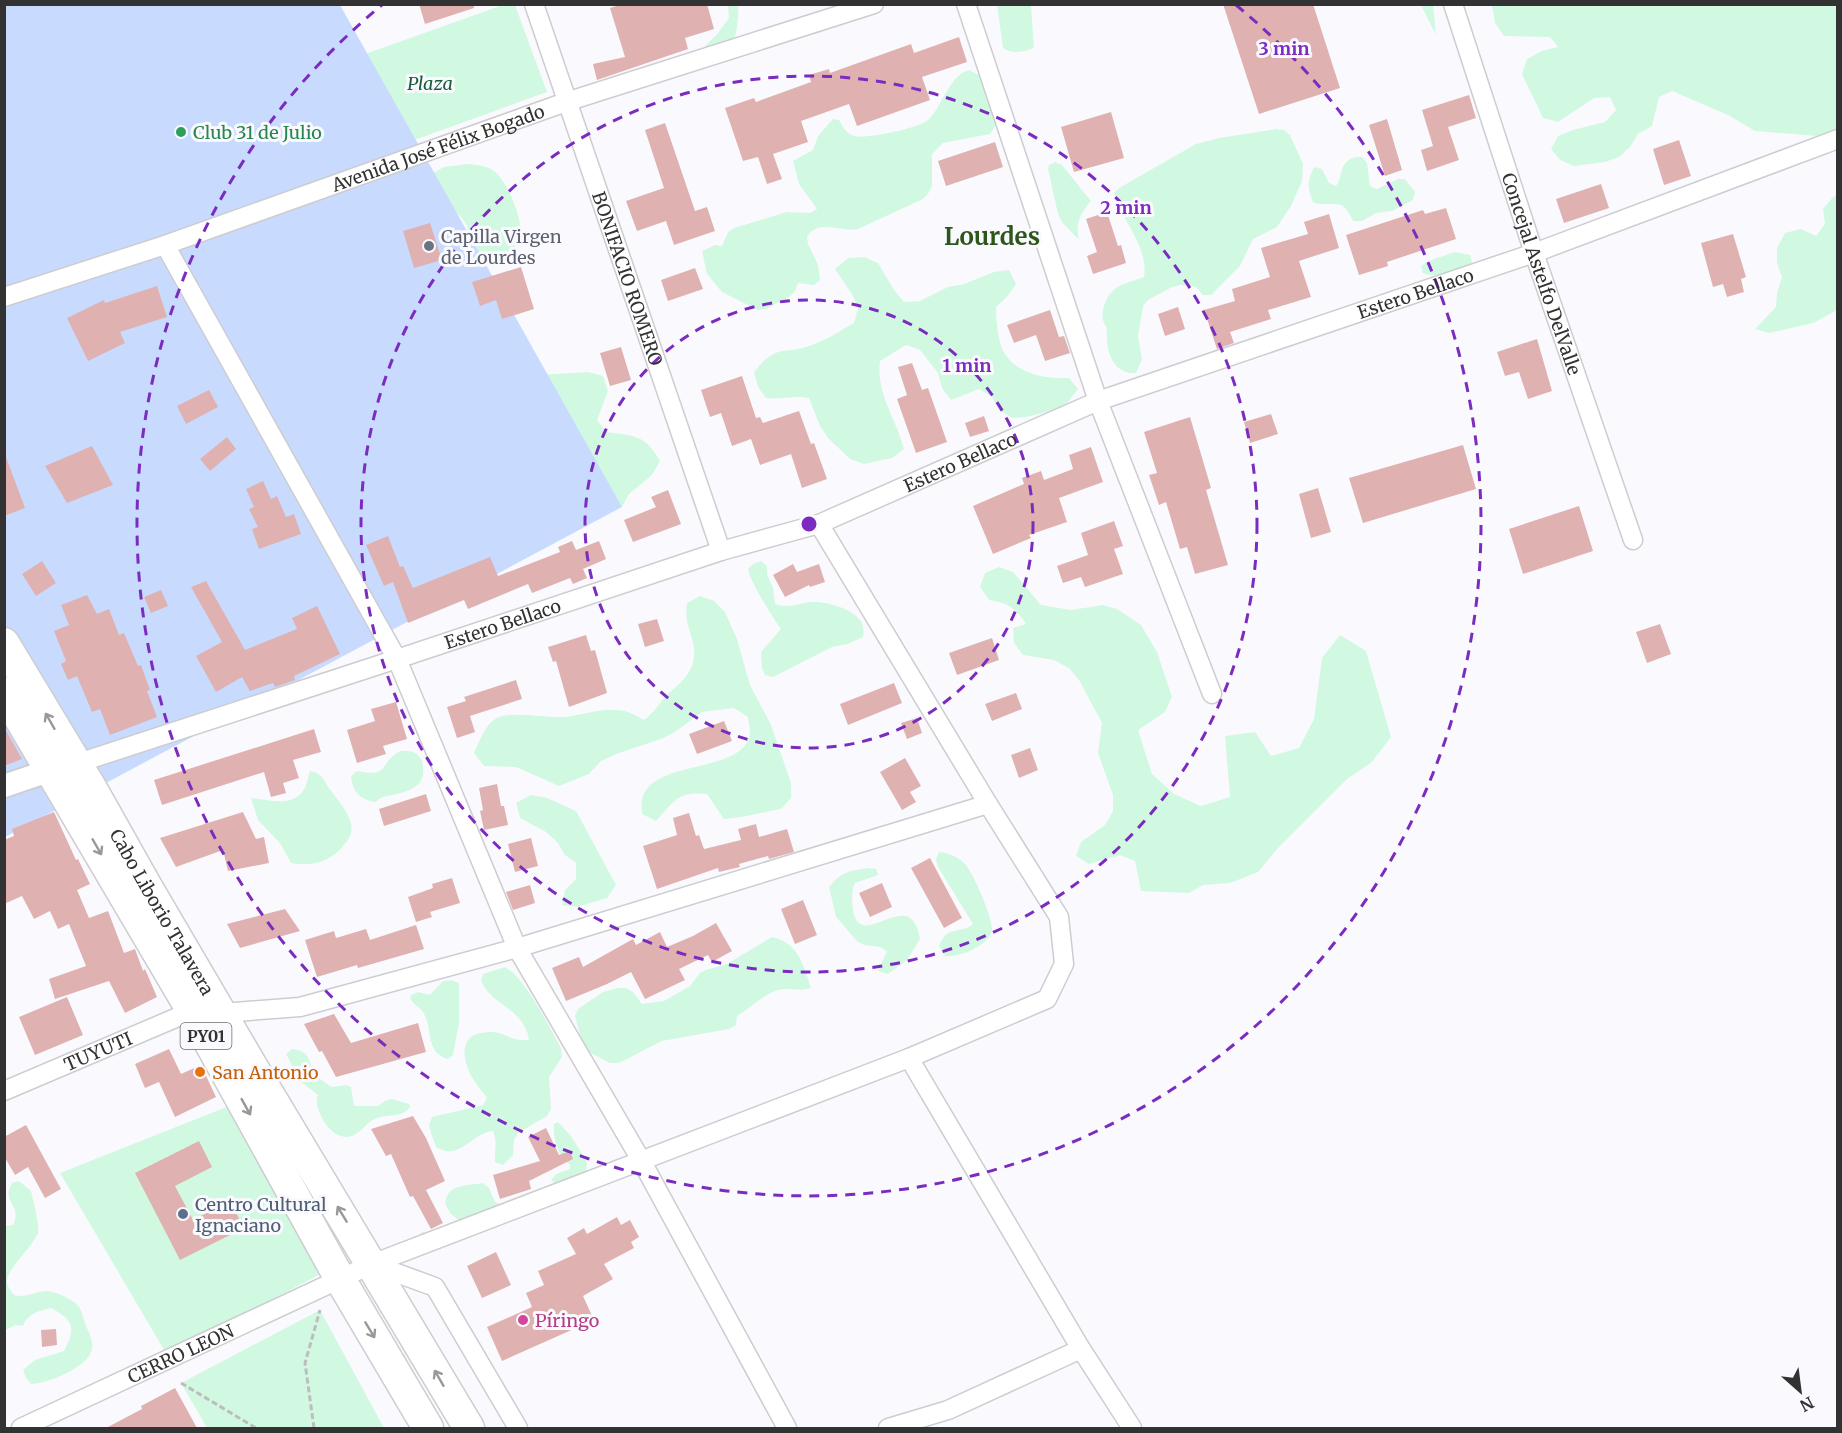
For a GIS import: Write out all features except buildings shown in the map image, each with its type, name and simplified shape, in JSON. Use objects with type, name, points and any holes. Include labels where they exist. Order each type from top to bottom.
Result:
[{"type":"highway","name":"Cabo Liborio Talavera","points":[[4,643],[63,767],[192,1011],[340,1279],[428,1428]]},
{"type":"highway","name":"Cabo Liborio Talavera","points":[[4,692],[63,767],[92,789],[252,1066],[469,1428]]},
{"type":"street","name":"BONIFACIO ROMERO","points":[[534,4],[721,551]]},
{"type":"street","name":"Avenida José Félix Bogado","points":[[4,297],[165,245],[566,102],[874,4]]},
{"type":"street","points":[[966,4],[1098,401],[1212,694]]},
{"type":"street","name":"Concejal Astelfo DelValle","points":[[1453,4],[1534,254],[1634,540]]},
{"type":"street","name":"Estero Bellaco","points":[[4,786],[721,551],[819,524],[1098,401],[1534,254],[1838,139]]},
{"type":"street","points":[[165,245],[397,659],[517,948],[641,1160],[787,1428]]},
{"type":"street","name":"CERRO LEON","points":[[21,1428],[372,1264],[909,1058],[1047,999],[1064,964],[1059,917],[819,524]]},
{"type":"street","points":[[222,1013],[300,1007],[517,948],[988,804]]},
{"type":"street","name":"TUYUTI","points":[[4,1091],[192,1011]]},
{"type":"street","points":[[909,1058],[1082,1349],[1132,1428]]},
{"type":"street","points":[[372,1264],[435,1287],[518,1428]]},
{"type":"street","points":[[888,1428],[948,1410],[1082,1349]]},
{"type":"path","points":[[314,1428],[305,1363],[320,1310]]},
{"type":"path","points":[[181,1383],[256,1428]]},
{"type":"green space","name":"Plaza","points":[[503,5],[515,5],[547,92],[370,156],[337,64]]},
{"type":"green space","points":[[728,5],[738,5],[734,42],[727,55],[710,66],[703,57],[703,49],[729,18]]},
{"type":"green space","points":[[997,5],[1031,5],[1034,48],[1014,52],[1003,48]]},
{"type":"green space","points":[[1421,5],[1433,5],[1436,35]]},
{"type":"green space","points":[[1492,5],[1837,5],[1837,133],[1817,136],[1755,131],[1728,115],[1672,91],[1659,97],[1652,126],[1638,134],[1630,147],[1619,157],[1605,162],[1574,166],[1560,160],[1551,149],[1558,136],[1605,122],[1616,110],[1610,97],[1594,98],[1558,122],[1543,118],[1522,74],[1527,59],[1542,51],[1558,47],[1550,37],[1504,36],[1495,23]]},
{"type":"green space","points":[[969,70],[983,77],[999,120],[990,134],[943,143],[932,154],[932,186],[923,199],[858,229],[824,227],[812,231],[807,237],[808,244],[818,265],[820,280],[814,285],[798,283],[795,291],[789,297],[766,309],[758,310],[722,292],[707,274],[702,251],[715,245],[722,246],[728,232],[734,228],[787,212],[810,213],[817,209],[799,184],[793,161],[813,150],[818,136],[833,119],[839,120],[847,132],[861,137],[923,123],[933,114],[956,78]]},
{"type":"green space","points":[[1276,129],[1284,130],[1290,135],[1303,164],[1302,181],[1291,206],[1277,227],[1253,239],[1240,266],[1211,295],[1203,295],[1196,287],[1180,285],[1148,300],[1143,306],[1138,336],[1142,359],[1136,373],[1121,369],[1111,358],[1107,344],[1107,328],[1102,318],[1103,309],[1115,289],[1144,277],[1144,266],[1139,244],[1122,214],[1114,193],[1196,144]]},
{"type":"green space","points":[[1355,157],[1362,157],[1367,163],[1370,186],[1377,189],[1398,179],[1405,179],[1415,192],[1413,200],[1392,211],[1376,213],[1362,221],[1353,221],[1341,205],[1313,202],[1309,184],[1314,167],[1322,169],[1329,183],[1336,186],[1344,166]]},
{"type":"green space","points":[[1055,162],[1062,165],[1091,201],[1079,219],[1079,240],[1062,222],[1058,214],[1048,169],[1049,165]]},
{"type":"green space","points":[[467,164],[488,168],[499,176],[514,202],[521,232],[520,239],[511,250],[466,274],[470,242],[466,225],[455,211],[416,182],[444,167]]},
{"type":"green space","points":[[1837,195],[1837,310],[1813,323],[1769,333],[1755,329],[1776,307],[1782,277],[1777,263],[1777,248],[1785,233],[1801,229],[1816,236],[1825,224],[1823,209]]},
{"type":"green space","points":[[1455,252],[1470,255],[1472,262],[1468,271],[1446,276],[1423,273],[1421,266]]},
{"type":"green space","points":[[864,257],[878,263],[904,302],[920,301],[948,287],[964,284],[994,272],[1009,270],[1016,284],[996,307],[999,338],[1005,354],[1025,371],[1042,376],[1069,378],[1078,389],[1068,402],[1055,410],[1012,418],[999,410],[992,397],[979,389],[951,400],[942,388],[938,373],[920,350],[906,345],[880,361],[884,395],[904,449],[892,458],[864,464],[850,459],[828,438],[820,426],[809,398],[766,398],[758,387],[754,372],[775,353],[812,345],[854,323],[858,308],[852,294],[835,269],[848,258]]},
{"type":"green space","points":[[588,372],[603,376],[608,391],[597,420],[606,432],[624,434],[644,441],[660,461],[652,475],[629,494],[622,507],[591,501],[539,375]]},
{"type":"green space","points":[[761,561],[767,566],[775,604],[789,606],[818,602],[840,607],[853,614],[862,623],[863,637],[848,644],[832,647],[773,677],[765,675],[761,652],[781,629],[762,600],[748,569]]},
{"type":"green space","points":[[999,567],[1013,572],[1041,605],[1071,610],[1103,605],[1117,609],[1141,625],[1157,652],[1172,697],[1165,712],[1138,730],[1152,774],[1174,794],[1201,806],[1230,797],[1225,736],[1255,732],[1271,756],[1299,748],[1314,719],[1322,658],[1340,635],[1366,651],[1391,737],[1372,762],[1347,779],[1278,848],[1258,872],[1230,883],[1203,885],[1189,893],[1141,891],[1135,861],[1120,855],[1089,864],[1076,856],[1081,842],[1105,825],[1113,811],[1113,795],[1098,753],[1102,723],[1079,680],[1069,668],[1054,660],[1023,655],[1014,643],[1013,628],[1026,624],[1011,607],[989,600],[980,587],[985,573]]},
{"type":"green space","points":[[700,596],[714,601],[725,612],[737,639],[750,685],[771,725],[791,783],[791,798],[781,809],[724,819],[707,794],[697,793],[677,799],[656,821],[642,814],[642,800],[649,787],[662,777],[733,755],[745,745],[750,731],[748,717],[734,708],[702,712],[675,732],[616,754],[601,761],[589,774],[559,786],[516,767],[484,766],[474,753],[489,724],[503,716],[562,717],[611,710],[629,712],[644,720],[682,681],[693,664],[694,649],[686,611],[687,603]]},
{"type":"green space","points":[[400,751],[410,751],[418,755],[423,764],[421,781],[412,789],[375,802],[358,794],[351,776],[357,771],[375,773],[379,771]]},
{"type":"green space","points":[[310,771],[321,776],[343,807],[350,819],[351,833],[339,851],[327,859],[313,864],[291,863],[280,843],[258,820],[251,798],[274,801],[290,800],[302,793]]},
{"type":"green space","points":[[531,795],[547,798],[576,811],[616,885],[607,898],[577,907],[562,905],[565,890],[576,879],[576,863],[565,855],[557,842],[546,832],[520,818],[516,803]]},
{"type":"green space","points":[[939,852],[955,857],[968,867],[982,896],[992,925],[992,931],[985,942],[958,955],[945,956],[939,946],[942,939],[950,932],[973,924],[938,867],[936,859]]},
{"type":"green space","points":[[869,868],[876,869],[878,875],[855,883],[853,889],[853,910],[858,922],[865,925],[875,924],[897,916],[907,916],[915,923],[920,939],[907,960],[888,974],[878,971],[887,951],[857,941],[836,917],[829,887],[846,873]]},
{"type":"green space","points":[[772,937],[788,944],[799,956],[811,988],[782,989],[772,992],[737,1016],[736,1025],[729,1029],[662,1041],[619,1063],[610,1063],[589,1052],[583,1046],[575,1016],[578,1009],[603,992],[626,988],[633,992],[642,1004],[664,1001],[690,986],[700,973],[727,964]]},
{"type":"green space","points":[[505,967],[520,981],[536,1003],[561,1048],[562,1057],[549,1077],[551,1109],[547,1116],[518,1133],[514,1140],[513,1155],[503,1165],[495,1162],[496,1142],[493,1131],[478,1136],[459,1149],[444,1151],[436,1147],[429,1125],[432,1117],[483,1105],[487,1098],[473,1079],[467,1066],[464,1052],[468,1040],[480,1033],[492,1032],[529,1040],[521,1021],[492,996],[481,981],[483,974]]},
{"type":"green space","points":[[451,980],[459,983],[459,1023],[453,1055],[448,1059],[440,1056],[432,1046],[423,1012],[410,998],[418,992],[430,995],[443,981]]},
{"type":"green space","points":[[292,1049],[306,1054],[316,1075],[331,1087],[347,1085],[351,1087],[354,1106],[378,1106],[392,1099],[409,1104],[410,1107],[402,1113],[372,1120],[351,1136],[336,1134],[325,1123],[318,1109],[318,1095],[300,1081],[286,1054]]},
{"type":"green space","name":"Centro Cultural Ignaciano","points":[[234,1104],[328,1270],[167,1355],[60,1173]]},
{"type":"green space","points":[[558,1122],[571,1136],[587,1162],[586,1178],[560,1188],[551,1180],[556,1174],[570,1169],[570,1165],[557,1147],[554,1124]]},
{"type":"green space","points":[[19,1181],[31,1191],[38,1233],[11,1271],[8,1285],[14,1295],[22,1296],[49,1291],[72,1301],[82,1312],[92,1346],[89,1356],[76,1368],[57,1378],[31,1384],[23,1370],[35,1360],[64,1351],[70,1336],[71,1325],[51,1308],[31,1315],[23,1326],[16,1325],[5,1330],[5,1226],[13,1225],[15,1212],[8,1195],[12,1183]]},
{"type":"green space","points":[[483,1183],[489,1188],[495,1202],[502,1205],[505,1212],[464,1225],[457,1235],[444,1241],[425,1244],[420,1233],[434,1236],[461,1222],[451,1214],[445,1204],[450,1192],[459,1187]]},
{"type":"green space","points":[[320,1310],[384,1428],[207,1428],[181,1383]]},
{"type":"water","points":[[5,5],[340,5],[622,507],[5,837]]},
{"type":"place","name":"Club 31 de Julio","points":[[181,132]]},
{"type":"place","name":"Capilla Virgen de Lourdes","points":[[429,246]]},
{"type":"place","name":"San Antonio","points":[[200,1072]]},
{"type":"place","name":"Centro Cultural Ignaciano","points":[[183,1214]]},
{"type":"place","name":"Píringo","points":[[523,1320]]},
{"type":"district","name":"Lourdes","points":[[992,236]]}]
